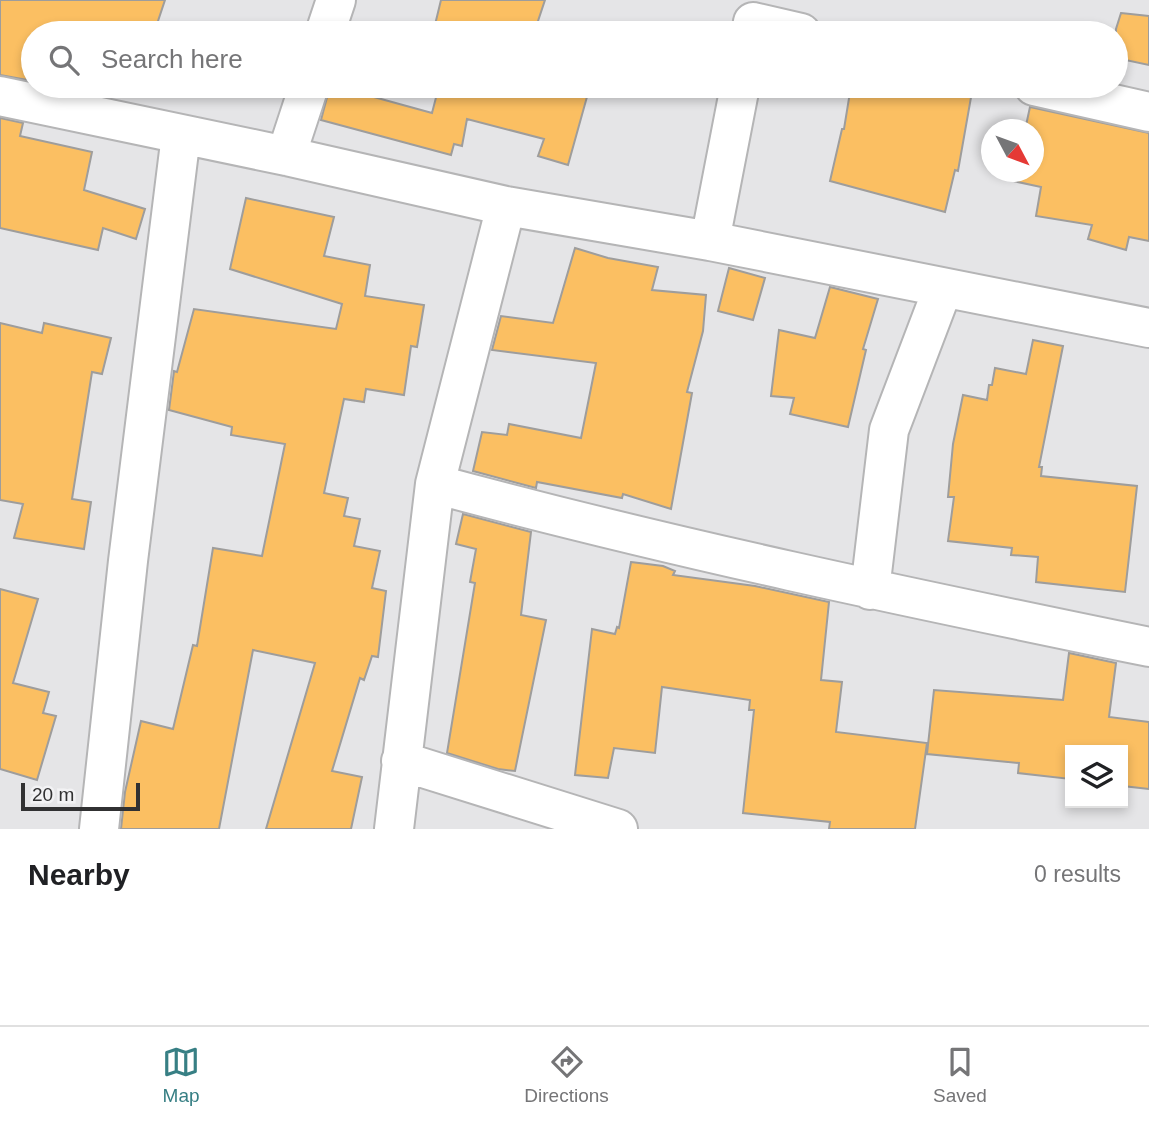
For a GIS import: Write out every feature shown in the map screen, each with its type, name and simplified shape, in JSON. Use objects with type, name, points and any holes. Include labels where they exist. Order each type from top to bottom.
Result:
[{"type":"street","points":[[330,21],[336,0]]},
{"type":"street","points":[[0,96],[286,156],[506,206],[710,241],[1149,328]]},
{"type":"street","points":[[286,156],[305,98]]},
{"type":"street","points":[[710,241],[738,98]]},
{"type":"street","points":[[1087,98],[1149,112]]},
{"type":"street","points":[[99,829],[128,561],[181,135]]},
{"type":"street","points":[[394,829],[435,484],[506,206]]},
{"type":"street","points":[[870,590],[889,430],[943,288]]},
{"type":"street","points":[[435,484],[579,523],[870,590],[1149,647]]},
{"type":"street","points":[[401,761],[618,829]]},
{"type":"building","points":[[0,0],[165,0],[158,21],[21,21],[21,79],[0,75]]},
{"type":"building","points":[[441,0],[545,0],[538,21],[436,21]]},
{"type":"building","points":[[1121,13],[1149,16],[1149,65],[1128,61],[1128,21],[1118,21]]},
{"type":"building","points":[[327,98],[378,98],[432,113],[436,98],[587,98],[568,165],[538,156],[544,139],[467,119],[462,146],[454,144],[451,155],[321,120]]},
{"type":"building","points":[[849,98],[971,98],[958,171],[955,170],[945,212],[830,181]]},
{"type":"building","points":[[1030,107],[1149,133],[1149,241],[1129,237],[1126,250],[1088,239],[1092,225],[1036,216],[1041,187],[1018,182],[1044,182],[1044,119],[1027,119]]},
{"type":"building","points":[[0,118],[23,123],[20,136],[92,152],[84,190],[145,209],[136,239],[103,228],[98,250],[0,228]]},
{"type":"building","points":[[246,198],[334,217],[324,256],[370,265],[365,296],[424,305],[417,347],[411,346],[404,395],[366,389],[364,402],[344,399],[324,493],[348,498],[344,516],[360,519],[354,546],[380,551],[372,588],[386,591],[378,657],[372,656],[364,680],[360,678],[332,771],[362,777],[351,829],[266,829],[315,663],[253,650],[219,829],[121,829],[125,792],[141,721],[173,729],[193,645],[197,646],[213,548],[262,556],[285,444],[231,435],[232,427],[169,410],[174,371],[177,372],[194,309],[336,329],[342,304],[230,269]]},
{"type":"building","points":[[575,248],[608,258],[658,267],[652,290],[706,295],[703,331],[687,392],[692,393],[671,509],[623,494],[622,498],[537,482],[536,488],[473,471],[482,432],[507,435],[509,424],[581,438],[596,363],[492,350],[501,316],[553,323]]},
{"type":"building","points":[[729,268],[765,278],[753,320],[718,311]]},
{"type":"building","points":[[830,287],[878,299],[863,349],[866,350],[848,427],[790,414],[794,398],[771,396],[779,330],[815,338]]},
{"type":"building","points":[[0,323],[42,333],[44,323],[111,338],[102,374],[92,372],[72,499],[91,502],[84,549],[14,538],[23,504],[0,500]]},
{"type":"building","points":[[1033,340],[1063,346],[1039,467],[1042,467],[1041,476],[1137,486],[1125,592],[1036,582],[1038,557],[1011,555],[1012,548],[948,541],[954,497],[948,497],[953,444],[963,395],[987,400],[995,368],[1026,374]]},
{"type":"building","points":[[463,514],[531,532],[521,615],[546,620],[515,771],[498,769],[447,753],[475,583],[470,582],[476,549],[456,544]]},
{"type":"building","points":[[631,562],[663,566],[675,571],[673,575],[755,586],[829,602],[821,680],[842,682],[836,732],[927,743],[915,829],[829,829],[830,822],[743,813],[754,710],[749,710],[750,700],[662,687],[655,753],[614,748],[608,778],[575,775],[592,629],[615,634],[617,627],[619,628]]},
{"type":"building","points":[[0,589],[38,599],[13,683],[49,692],[43,713],[56,716],[37,780],[0,769]]},
{"type":"building","points":[[1069,653],[1116,663],[1109,717],[1149,722],[1149,789],[1128,787],[1128,745],[1065,745],[1065,778],[1018,773],[1019,763],[927,754],[934,690],[1063,700]]}]
